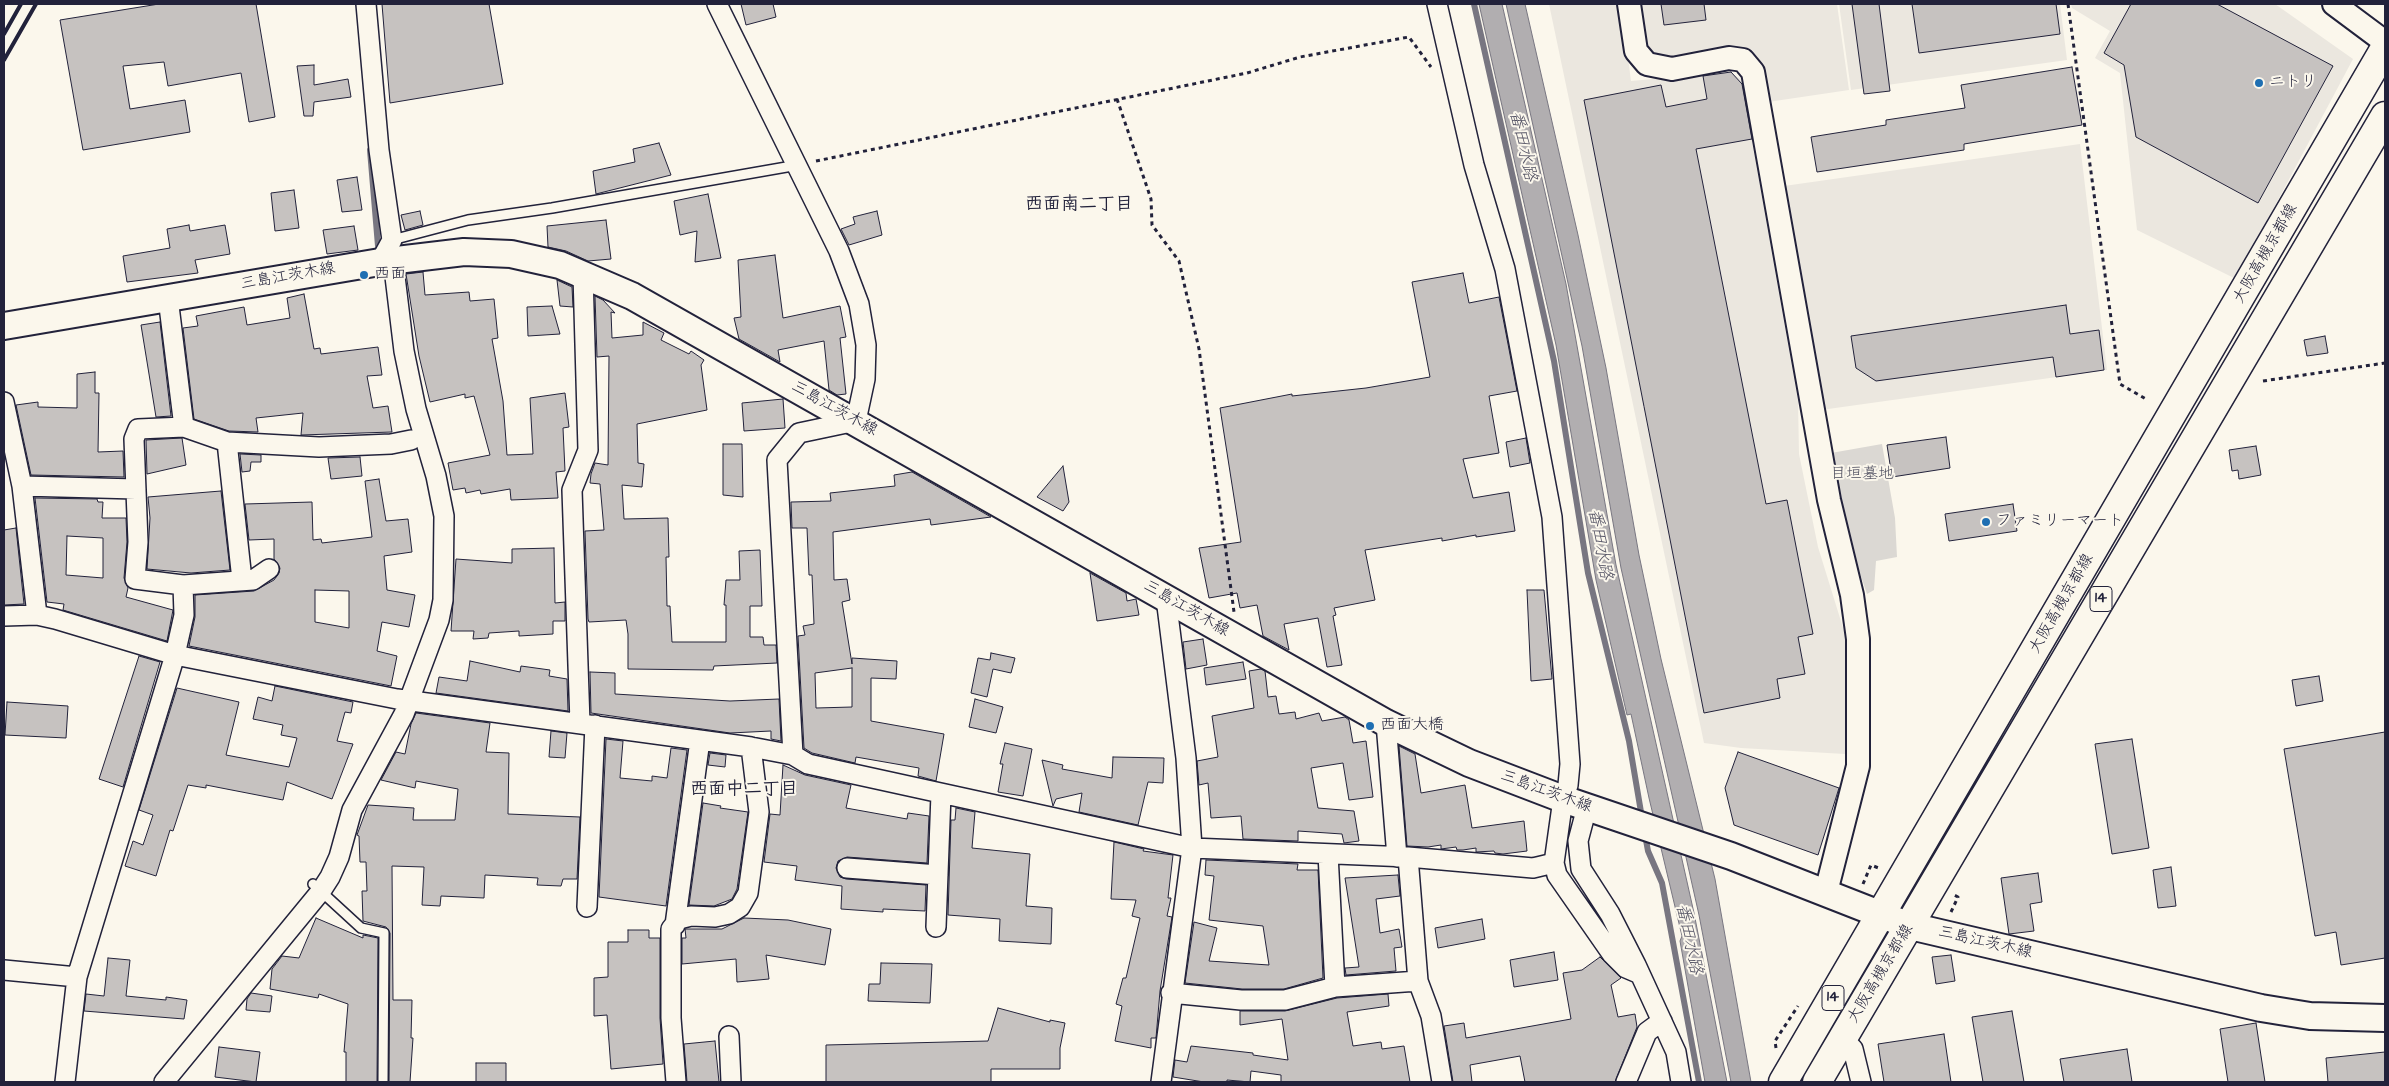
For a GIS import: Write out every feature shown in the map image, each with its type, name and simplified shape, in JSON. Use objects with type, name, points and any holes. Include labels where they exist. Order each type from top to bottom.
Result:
[{"type":"main road","name":"大阪高槻京都線","points":[[1783,1082],[2385,48]]},
{"type":"main road","name":"大阪高槻京都線","points":[[1817,1082],[2385,116]]},
{"type":"main road","name":"三島江茨木線","points":[[4,326],[168,298],[388,254],[464,252],[511,254],[560,266],[632,296],[1386,722],[1469,763],[1575,803],[1731,856],[1910,926],[2261,1008],[2310,1016],[2385,1018]]},
{"type":"street","points":[[164,1082],[317,888],[339,857],[352,810],[409,701],[439,620],[442,606],[444,516],[436,476],[414,399],[388,254],[366,4]]},
{"type":"street","points":[[717,4],[839,251],[859,304],[866,345],[865,379],[856,421],[798,433],[777,460],[793,755]]},
{"type":"street","points":[[1437,4],[1474,165],[1505,269],[1552,517],[1570,764],[1568,785],[1575,803],[1581,869],[1610,914],[1640,974],[1676,1052],[1681,1082]]},
{"type":"street","points":[[1629,4],[1636,51],[1647,64],[1672,69],[1729,58],[1743,60],[1753,72],[1828,500],[1852,595],[1858,639],[1858,766],[1826,892]]},
{"type":"street","points":[[2334,4],[2385,42]]},
{"type":"street","points":[[583,274],[588,450],[572,490],[588,724],[587,906]]},
{"type":"street","points":[[168,298],[184,427]]},
{"type":"street","points":[[4,402],[22,486],[37,616]]},
{"type":"street","points":[[269,568],[253,580],[183,585],[135,579],[138,542],[134,439],[138,429],[184,427],[226,442],[319,447],[391,444],[411,440]]},
{"type":"street","points":[[226,442],[242,580]]},
{"type":"street","points":[[22,486],[136,489]]},
{"type":"street","points":[[65,1082],[77,977],[175,655],[184,615],[183,585]]},
{"type":"street","points":[[1161,1082],[1171,993],[1192,848],[1186,758],[1166,598]]},
{"type":"street","points":[[4,616],[37,616],[56,619],[175,655],[409,701],[588,724],[751,747],[793,755],[808,764],[941,794],[991,802],[1192,848],[1402,857],[1533,868],[1554,863]]},
{"type":"street","points":[[1386,722],[1418,982],[1431,1016],[1442,1082]]},
{"type":"street","points":[[675,924],[700,740]]},
{"type":"street","points":[[676,1082],[670,969],[671,929],[679,919],[691,916],[715,917],[729,914],[740,907],[748,893],[759,812],[751,747]]},
{"type":"street","points":[[936,928],[941,794]]},
{"type":"street","points":[[1575,803],[1554,863],[1556,875],[1612,954],[1626,968],[1640,974]]},
{"type":"street","points":[[1328,854],[1335,987]]},
{"type":"street","points":[[848,868],[938,874]]},
{"type":"street","points":[[4,970],[77,977]]},
{"type":"street","points":[[1171,993],[1241,1000],[1285,1000],[1335,987],[1418,982]]},
{"type":"street","points":[[1626,1082],[1648,1032],[1662,1021]]},
{"type":"street","points":[[728,1036],[730,1082]]},
{"type":"street","points":[[1843,1039],[1853,1049],[1861,1082]]},
{"type":"lane","points":[[388,254],[468,220],[552,208],[798,165]]},
{"type":"lane","points":[[317,888],[361,928],[384,933],[383,1082]]},
{"type":"path","points":[[2068,4],[2120,384],[2146,399]]},
{"type":"path","points":[[798,165],[1248,73],[1300,57],[1409,37],[1432,69]]},
{"type":"path","points":[[1117,99],[1151,199],[1152,225],[1179,261],[1199,349],[1238,638]]},
{"type":"path","points":[[2263,381],[2385,363]]},
{"type":"path","points":[[1862,886],[1871,865]]},
{"type":"path","points":[[1948,916],[1958,897]]},
{"type":"shaded area","points":[[1549,4],[1621,4],[1631,81],[1729,72],[1741,79],[1798,401],[1799,454],[1818,547],[1844,631],[1846,649],[1845,754],[1741,748],[1704,743]]},
{"type":"shaded area","points":[[1636,4],[1837,4],[1849,90],[1768,102],[1755,66],[1667,62],[1644,53]]},
{"type":"shaded area","points":[[1839,4],[2060,4],[2067,60],[1851,90]]},
{"type":"shaded area","points":[[2071,4],[2275,4],[2353,59],[2236,279],[2137,230],[2120,73],[2095,58],[2110,31],[2072,8]]},
{"type":"shaded area","points":[[2080,144],[2107,370],[1821,410],[1784,186]]},
{"type":"green space","name":"目垣墓地","points":[[1882,444],[1895,518],[1897,557],[1876,561],[1874,590],[1867,594],[1849,541],[1831,453]]},
{"type":"water","name":"番田水路","points":[[1479,4],[1502,4],[1566,284],[1616,565],[1694,913],[1727,1082],[1705,1082],[1680,941],[1682,936],[1631,714],[1627,715],[1596,580],[1556,345]]},
{"type":"water","points":[[1506,4],[1525,4],[1578,235],[1606,368],[1639,555],[1661,659],[1715,879],[1751,1082],[1731,1082],[1699,915],[1621,568],[1582,346]]},
{"type":"building","points":[[159,4],[256,4],[275,117],[249,122],[241,73],[168,86],[164,62],[123,66],[130,109],[185,100],[190,132],[83,150],[60,20]]},
{"type":"building","points":[[382,4],[489,4],[503,84],[390,103]]},
{"type":"building","points":[[741,4],[773,4],[776,17],[746,25]]},
{"type":"building","points":[[1661,4],[1704,4],[1706,20],[1664,25]]},
{"type":"building","points":[[1852,4],[1879,4],[1890,91],[1864,94]]},
{"type":"building","points":[[1912,4],[2056,4],[2060,34],[1919,53]]},
{"type":"building","points":[[2131,4],[2217,4],[2333,66],[2258,203],[2136,137],[2124,65],[2104,53]]},
{"type":"building","points":[[314,65],[314,85],[348,79],[351,97],[314,102],[313,116],[304,116],[297,66]]},
{"type":"building","points":[[2072,67],[2082,125],[1964,144],[1964,150],[1817,172],[1811,137],[1886,125],[1886,120],[1965,108],[1961,85]]},
{"type":"building","points":[[1731,72],[1742,84],[1752,139],[1696,149],[1766,504],[1787,500],[1813,634],[1798,637],[1805,674],[1777,679],[1780,698],[1704,713],[1584,100],[1661,85],[1666,107],[1707,99],[1703,76]]},
{"type":"building","points":[[659,143],[671,175],[596,194],[593,171],[635,162],[633,149]]},
{"type":"building","points":[[357,177],[362,210],[342,212],[337,180]]},
{"type":"building","points":[[294,190],[299,228],[275,231],[271,193]]},
{"type":"building","points":[[708,194],[721,258],[695,262],[697,231],[680,235],[674,201]]},
{"type":"building","points":[[420,211],[423,225],[405,230],[401,215]]},
{"type":"building","points":[[877,211],[882,235],[849,245],[841,229],[855,224],[853,217]]},
{"type":"building","points":[[606,220],[611,259],[588,261],[566,251],[548,247],[547,226]]},
{"type":"building","points":[[189,225],[190,231],[225,225],[230,254],[195,260],[198,273],[127,282],[123,256],[170,248],[167,229]]},
{"type":"building","points":[[354,226],[358,250],[327,254],[323,230]]},
{"type":"building","points":[[775,255],[783,318],[840,306],[846,337],[840,338],[846,394],[837,395],[829,390],[824,341],[778,350],[780,362],[739,339],[734,318],[741,317],[738,260]]},
{"type":"building","points":[[423,272],[425,295],[469,292],[470,301],[494,299],[498,338],[492,339],[503,401],[507,455],[533,454],[530,398],[565,393],[569,427],[563,428],[565,471],[556,472],[558,498],[511,500],[510,489],[481,494],[480,490],[466,493],[465,488],[453,490],[448,463],[490,455],[474,396],[465,398],[465,394],[430,402],[419,356],[406,274]]},
{"type":"building","points":[[1463,273],[1469,303],[1499,297],[1517,391],[1489,396],[1499,453],[1463,459],[1473,498],[1509,492],[1515,531],[1442,541],[1442,538],[1365,550],[1375,600],[1334,608],[1336,615],[1333,616],[1342,665],[1327,667],[1318,618],[1284,624],[1289,650],[1263,636],[1257,605],[1240,608],[1237,593],[1209,598],[1199,548],[1241,542],[1220,408],[1292,394],[1292,396],[1366,388],[1430,377],[1412,282]]},
{"type":"building","points":[[557,280],[572,287],[573,307],[560,306]]},
{"type":"building","points":[[304,294],[314,349],[320,348],[321,354],[378,347],[382,375],[367,376],[373,408],[388,406],[392,432],[301,435],[303,413],[256,418],[258,432],[229,431],[194,419],[183,328],[198,326],[196,316],[244,307],[247,325],[290,318],[287,298]]},
{"type":"building","points":[[595,296],[603,300],[615,313],[611,312],[612,338],[643,335],[643,322],[664,333],[661,340],[689,354],[691,351],[704,360],[701,365],[707,410],[637,424],[638,463],[644,464],[642,487],[622,485],[624,519],[668,518],[669,557],[666,557],[667,606],[670,606],[672,642],[726,642],[726,605],[724,605],[726,580],[740,580],[739,551],[760,550],[762,606],[750,606],[750,637],[763,637],[764,645],[776,645],[777,663],[714,666],[713,670],[628,669],[626,620],[589,622],[585,531],[604,530],[600,484],[590,483],[591,474],[595,463],[608,465],[609,356],[597,357]]},
{"type":"building","points":[[2066,305],[2070,334],[2099,330],[2104,370],[2056,377],[2053,357],[1876,381],[1856,368],[1851,336]]},
{"type":"building","points":[[552,306],[560,334],[528,336],[527,307]]},
{"type":"building","points":[[160,322],[171,416],[156,417],[141,325]]},
{"type":"building","points":[[2325,336],[2328,353],[2307,356],[2304,340]]},
{"type":"building","points":[[95,372],[95,393],[99,393],[98,452],[123,451],[124,477],[31,475],[16,405],[38,402],[38,407],[77,408],[77,374]]},
{"type":"building","points":[[783,399],[785,428],[744,431],[742,403]]},
{"type":"building","points":[[1946,437],[1950,468],[1892,477],[1887,445]]},
{"type":"building","points":[[182,438],[186,465],[147,474],[146,440]]},
{"type":"building","points":[[1526,438],[1530,463],[1510,467],[1506,442]]},
{"type":"building","points":[[723,444],[742,444],[743,497],[723,495]]},
{"type":"building","points":[[2256,446],[2261,475],[2239,479],[2238,470],[2232,471],[2229,450]]},
{"type":"building","points":[[240,454],[261,455],[261,462],[251,462],[250,471],[242,472]]},
{"type":"building","points":[[360,457],[362,476],[331,479],[328,458]]},
{"type":"building","points":[[1063,466],[1069,502],[1063,511],[1037,497]]},
{"type":"building","points":[[912,472],[991,517],[931,525],[930,519],[833,532],[834,580],[847,579],[850,600],[842,602],[852,664],[852,658],[897,661],[896,679],[871,678],[871,721],[944,734],[936,781],[918,776],[919,768],[856,757],[855,763],[812,753],[804,748],[798,636],[805,635],[803,626],[814,624],[812,575],[809,575],[807,528],[792,528],[791,502],[831,501],[830,493],[895,486],[894,475]],"holes":[[[852,668],[852,707],[816,708],[815,673]]]},
{"type":"building","points":[[379,479],[386,521],[408,519],[412,552],[384,556],[387,590],[415,595],[409,627],[382,622],[377,651],[397,656],[391,686],[189,646],[195,617],[195,595],[254,591],[274,580],[279,573],[280,568],[274,559],[274,539],[249,540],[245,504],[312,502],[313,540],[321,539],[322,543],[372,537],[365,481]],"holes":[[[315,590],[349,591],[349,628],[315,622]]]},
{"type":"building","points":[[221,491],[230,570],[191,573],[147,569],[150,518],[148,497]]},
{"type":"building","points":[[35,498],[97,499],[98,502],[103,502],[102,518],[126,518],[127,542],[124,578],[128,588],[126,597],[173,610],[167,641],[63,610],[64,604],[47,602]],"holes":[[[67,536],[103,538],[103,578],[66,575]]]},
{"type":"building","points":[[2013,504],[2017,531],[1949,541],[1945,514]]},
{"type":"building","points":[[16,528],[24,604],[4,605],[4,530]]},
{"type":"building","points":[[554,548],[555,603],[565,602],[565,621],[553,621],[553,634],[519,636],[519,631],[489,633],[488,638],[473,639],[474,631],[451,631],[456,559],[512,563],[512,549]]},
{"type":"building","points":[[1090,573],[1126,593],[1127,601],[1136,599],[1139,615],[1097,621]]},
{"type":"building","points":[[1527,590],[1544,590],[1552,679],[1531,681]]},
{"type":"building","points":[[1203,639],[1207,665],[1186,669],[1183,642]]},
{"type":"building","points":[[991,653],[1015,658],[1011,673],[993,669],[987,697],[971,693],[978,658],[990,660]]},
{"type":"building","points":[[139,656],[160,662],[123,787],[99,779]]},
{"type":"building","points":[[470,661],[520,672],[521,666],[550,670],[549,676],[567,679],[568,711],[436,693],[439,677],[467,681]]},
{"type":"building","points":[[1243,662],[1246,679],[1206,685],[1204,668]]},
{"type":"building","points":[[1261,669],[1265,671],[1268,697],[1276,696],[1279,714],[1295,712],[1296,719],[1319,713],[1322,721],[1345,717],[1349,720],[1353,743],[1366,741],[1373,797],[1349,800],[1343,763],[1311,768],[1318,808],[1354,811],[1359,841],[1344,843],[1342,834],[1298,831],[1298,841],[1243,839],[1241,816],[1211,818],[1208,783],[1199,785],[1197,761],[1218,757],[1212,716],[1254,708],[1249,671]]},
{"type":"building","points":[[590,672],[615,673],[615,694],[730,701],[779,699],[781,741],[771,739],[771,731],[730,733],[591,713]]},
{"type":"building","points":[[2319,676],[2323,701],[2296,706],[2292,680]]},
{"type":"building","points":[[275,686],[353,702],[351,713],[345,712],[337,741],[353,744],[332,799],[287,782],[283,800],[206,785],[206,788],[188,785],[173,831],[170,830],[156,876],[125,866],[133,841],[143,845],[153,815],[139,810],[177,688],[239,702],[226,755],[289,767],[297,738],[281,735],[283,725],[253,719],[258,697],[272,701]]},
{"type":"building","points":[[975,699],[1003,707],[996,733],[969,727]]},
{"type":"building","points":[[7,702],[68,706],[66,738],[5,735]]},
{"type":"building","points":[[416,713],[490,723],[486,752],[509,753],[508,814],[580,817],[577,879],[563,879],[561,886],[537,885],[538,878],[485,875],[484,898],[441,896],[440,906],[422,905],[424,867],[392,866],[393,1000],[412,1000],[411,1038],[413,1038],[410,1082],[389,1082],[390,933],[386,927],[363,921],[362,891],[367,891],[366,862],[360,862],[359,836],[357,835],[368,805],[414,808],[413,820],[455,820],[458,789],[416,781],[415,788],[381,780],[396,752],[405,754],[411,724]]},
{"type":"building","points":[[551,731],[567,733],[565,758],[549,757]]},
{"type":"building","points":[[2385,732],[2385,958],[2341,965],[2336,932],[2315,936],[2284,749]]},
{"type":"building","points":[[606,739],[623,741],[620,778],[652,781],[652,776],[667,778],[671,748],[687,750],[666,906],[599,897]]},
{"type":"building","points":[[2132,739],[2149,848],[2112,854],[2095,744]]},
{"type":"building","points":[[1005,743],[1032,749],[1023,796],[998,792],[1003,764],[1000,764]]},
{"type":"building","points":[[1399,746],[1415,754],[1421,793],[1465,785],[1472,828],[1524,821],[1527,851],[1503,854],[1495,853],[1494,851],[1476,852],[1476,848],[1463,850],[1457,850],[1456,847],[1441,849],[1441,845],[1428,847],[1407,846]]},
{"type":"building","points":[[1738,752],[1839,788],[1818,855],[1734,825],[1725,788]]},
{"type":"building","points":[[710,753],[726,755],[725,767],[708,765]]},
{"type":"building","points":[[1113,757],[1164,758],[1163,783],[1148,782],[1138,825],[1079,812],[1082,793],[1056,799],[1053,806],[1042,760],[1063,765],[1062,769],[1112,778]]},
{"type":"building","points":[[783,765],[805,775],[851,785],[846,808],[907,819],[908,813],[929,816],[927,863],[847,857],[838,861],[836,868],[840,877],[846,879],[926,885],[925,911],[883,909],[883,912],[841,909],[842,886],[795,880],[797,866],[764,862],[770,814],[780,815]]},
{"type":"building","points":[[703,803],[721,806],[720,808],[748,812],[737,889],[732,899],[714,906],[689,905]]},
{"type":"building","points":[[956,808],[975,812],[972,848],[1030,854],[1026,906],[1052,908],[1051,944],[999,941],[1000,919],[948,915],[951,820],[955,820]]},
{"type":"building","points":[[1114,842],[1144,849],[1143,851],[1173,855],[1168,898],[1171,898],[1167,916],[1172,917],[1160,991],[1156,1038],[1151,1038],[1151,1048],[1115,1041],[1122,1006],[1116,1004],[1123,978],[1126,978],[1140,918],[1132,916],[1136,900],[1111,899]]},
{"type":"building","points":[[1206,860],[1298,864],[1297,870],[1318,870],[1323,978],[1284,989],[1242,989],[1185,983],[1194,922],[1217,928],[1209,961],[1269,965],[1263,926],[1209,920],[1214,876],[1205,875]]},
{"type":"building","points":[[2171,867],[2176,906],[2158,908],[2153,870]]},
{"type":"building","points":[[2038,873],[2042,902],[2030,904],[2034,931],[2009,934],[2001,878]]},
{"type":"building","points":[[1398,875],[1400,896],[1376,899],[1380,933],[1399,929],[1402,947],[1394,948],[1396,971],[1346,975],[1345,968],[1359,967],[1345,878]]},
{"type":"building","points":[[316,918],[363,938],[363,935],[378,938],[377,1082],[346,1082],[346,1052],[344,1052],[348,1004],[319,994],[318,998],[270,989],[272,969],[282,956],[299,958]]},
{"type":"building","points":[[744,918],[788,920],[831,929],[825,965],[766,955],[769,979],[737,982],[736,959],[682,964],[682,938],[686,938],[685,929],[722,929]]},
{"type":"building","points":[[1482,919],[1485,939],[1438,948],[1435,928]]},
{"type":"building","points":[[628,930],[649,930],[649,938],[660,938],[660,1018],[663,1064],[611,1069],[607,1015],[594,1016],[594,978],[608,977],[608,942],[628,942]]},
{"type":"building","points":[[1554,952],[1558,980],[1514,987],[1510,960]]},
{"type":"building","points":[[1951,955],[1955,981],[1936,984],[1932,957]]},
{"type":"building","points":[[1600,957],[1621,978],[1611,985],[1618,1017],[1635,1014],[1637,1027],[1615,1082],[1525,1082],[1520,1056],[1470,1065],[1472,1082],[1453,1082],[1444,1026],[1464,1023],[1466,1038],[1571,1019],[1563,973],[1582,970]]},
{"type":"building","points":[[108,958],[130,960],[126,996],[166,1000],[166,997],[187,1000],[184,1019],[84,1011],[86,994],[104,996]]},
{"type":"building","points":[[881,963],[932,964],[930,1003],[868,1001],[869,984],[880,984]]},
{"type":"building","points":[[251,993],[272,996],[270,1012],[246,1010],[247,999]]},
{"type":"building","points":[[1388,994],[1389,1006],[1347,1012],[1353,1046],[1381,1042],[1382,1049],[1404,1046],[1410,1082],[1281,1082],[1281,1075],[1251,1071],[1250,1082],[1227,1080],[1227,1082],[1204,1082],[1173,1077],[1175,1060],[1187,1062],[1191,1046],[1253,1053],[1253,1055],[1288,1060],[1282,1019],[1240,1025],[1240,1011],[1285,1011],[1337,998]]},
{"type":"building","points":[[998,1008],[1050,1022],[1050,1020],[1065,1023],[1060,1048],[1060,1069],[991,1069],[991,1082],[826,1082],[826,1045],[988,1041]]},
{"type":"building","points":[[2012,1011],[2024,1082],[1983,1082],[1972,1017]]},
{"type":"building","points":[[2256,1023],[2265,1082],[2228,1082],[2220,1029]]},
{"type":"building","points":[[1944,1034],[1951,1082],[1884,1082],[1878,1044]]},
{"type":"building","points":[[715,1041],[719,1082],[687,1082],[684,1044]]},
{"type":"building","points":[[219,1047],[260,1052],[256,1082],[215,1077]]},
{"type":"building","points":[[2127,1049],[2132,1082],[2064,1082],[2060,1059]]},
{"type":"building","points":[[2385,1052],[2385,1082],[2328,1082],[2326,1058]]},
{"type":"building","points":[[476,1063],[506,1063],[506,1082],[476,1082]]},
{"type":"waterway","name":"番田水路","points":[[1474,4],[1554,361],[1588,573],[1629,741],[1642,818]]},
{"type":"waterway","points":[[370,150],[378,246]]},
{"type":"waterway","name":"番田水路","points":[[1645,835],[1648,851],[1662,883],[1699,1082]]},
{"type":"railway","points":[[4,34],[21,4]]},
{"type":"railway","points":[[4,60],[36,4]]},
{"type":"place","name":"ニトリ","points":[[2259,83]]},
{"type":"place","name":"西面","points":[[364,275]]},
{"type":"place","name":"ファミリーマート","points":[[1986,522]]},
{"type":"place","name":"西面大橋","points":[[1370,726]]},
{"type":"district","name":"西面南二丁目","points":[[1079,205]]},
{"type":"district","name":"西面中二丁目","points":[[744,790]]}]
